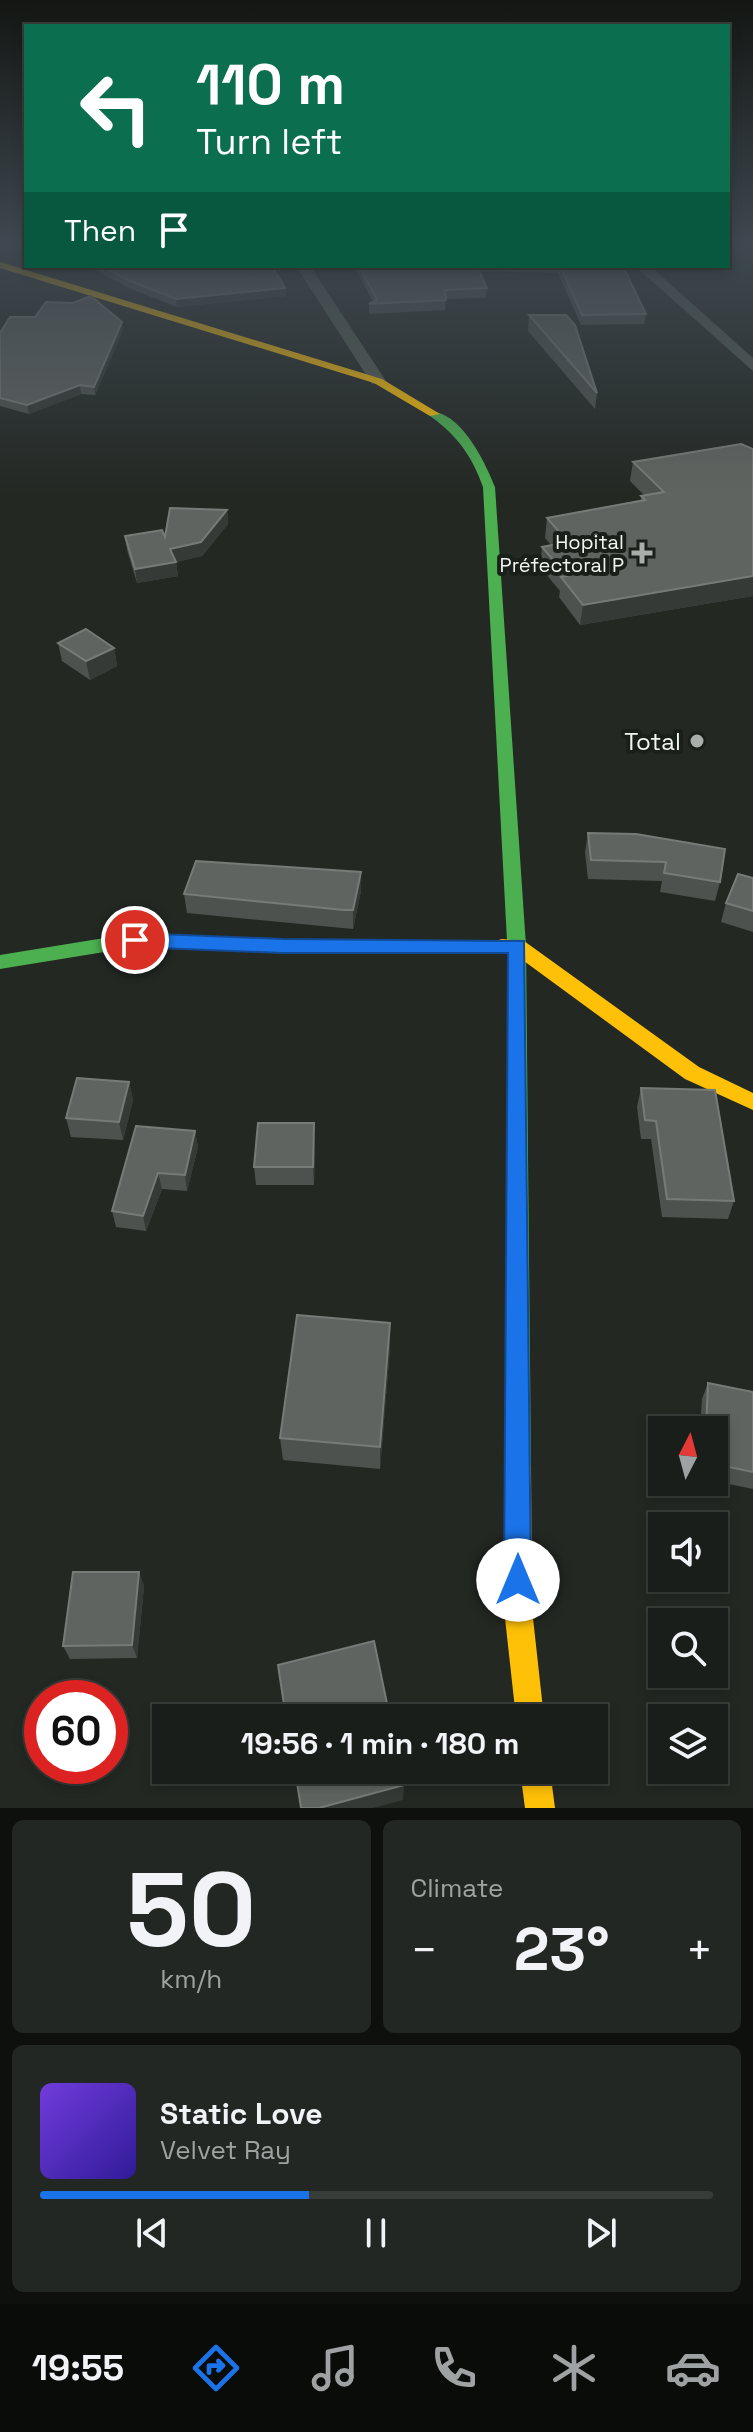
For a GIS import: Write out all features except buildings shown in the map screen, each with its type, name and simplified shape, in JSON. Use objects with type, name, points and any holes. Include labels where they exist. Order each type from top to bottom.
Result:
[{"type":"main road","points":[[200,326],[378,381],[452,425],[477,452],[489,487],[517,946],[518,1609],[528,1704]]},
{"type":"main road","points":[[0,962],[135,940],[282,946],[517,946],[692,1073],[753,1102]]},
{"type":"main road","points":[[537,1784],[540,1808]]},
{"type":"street","points":[[342,326],[378,381]]},
{"type":"street","points":[[709,326],[753,366]]},
{"type":"street","points":[[724,340],[753,338]]},
{"type":"traffic: fast","points":[[434,414],[469,445],[489,487],[517,946],[518,1466]]},
{"type":"traffic: fast","points":[[0,962],[135,940],[282,946],[502,946]]},
{"type":"traffic: slow","points":[[200,326],[378,381],[434,414]]},
{"type":"traffic: slow","points":[[502,946],[517,946],[692,1073],[753,1102]]},
{"type":"traffic: slow","points":[[518,1466],[518,1609],[528,1704]]},
{"type":"traffic: slow","points":[[537,1784],[540,1808]]},
{"type":"place","name":"Hopital Préfectoral P","points":[[642,553]]},
{"type":"place","name":"Total","points":[[697,741]]},
{"type":"route","points":[[135,940],[282,946],[517,946],[518,1580]]}]
